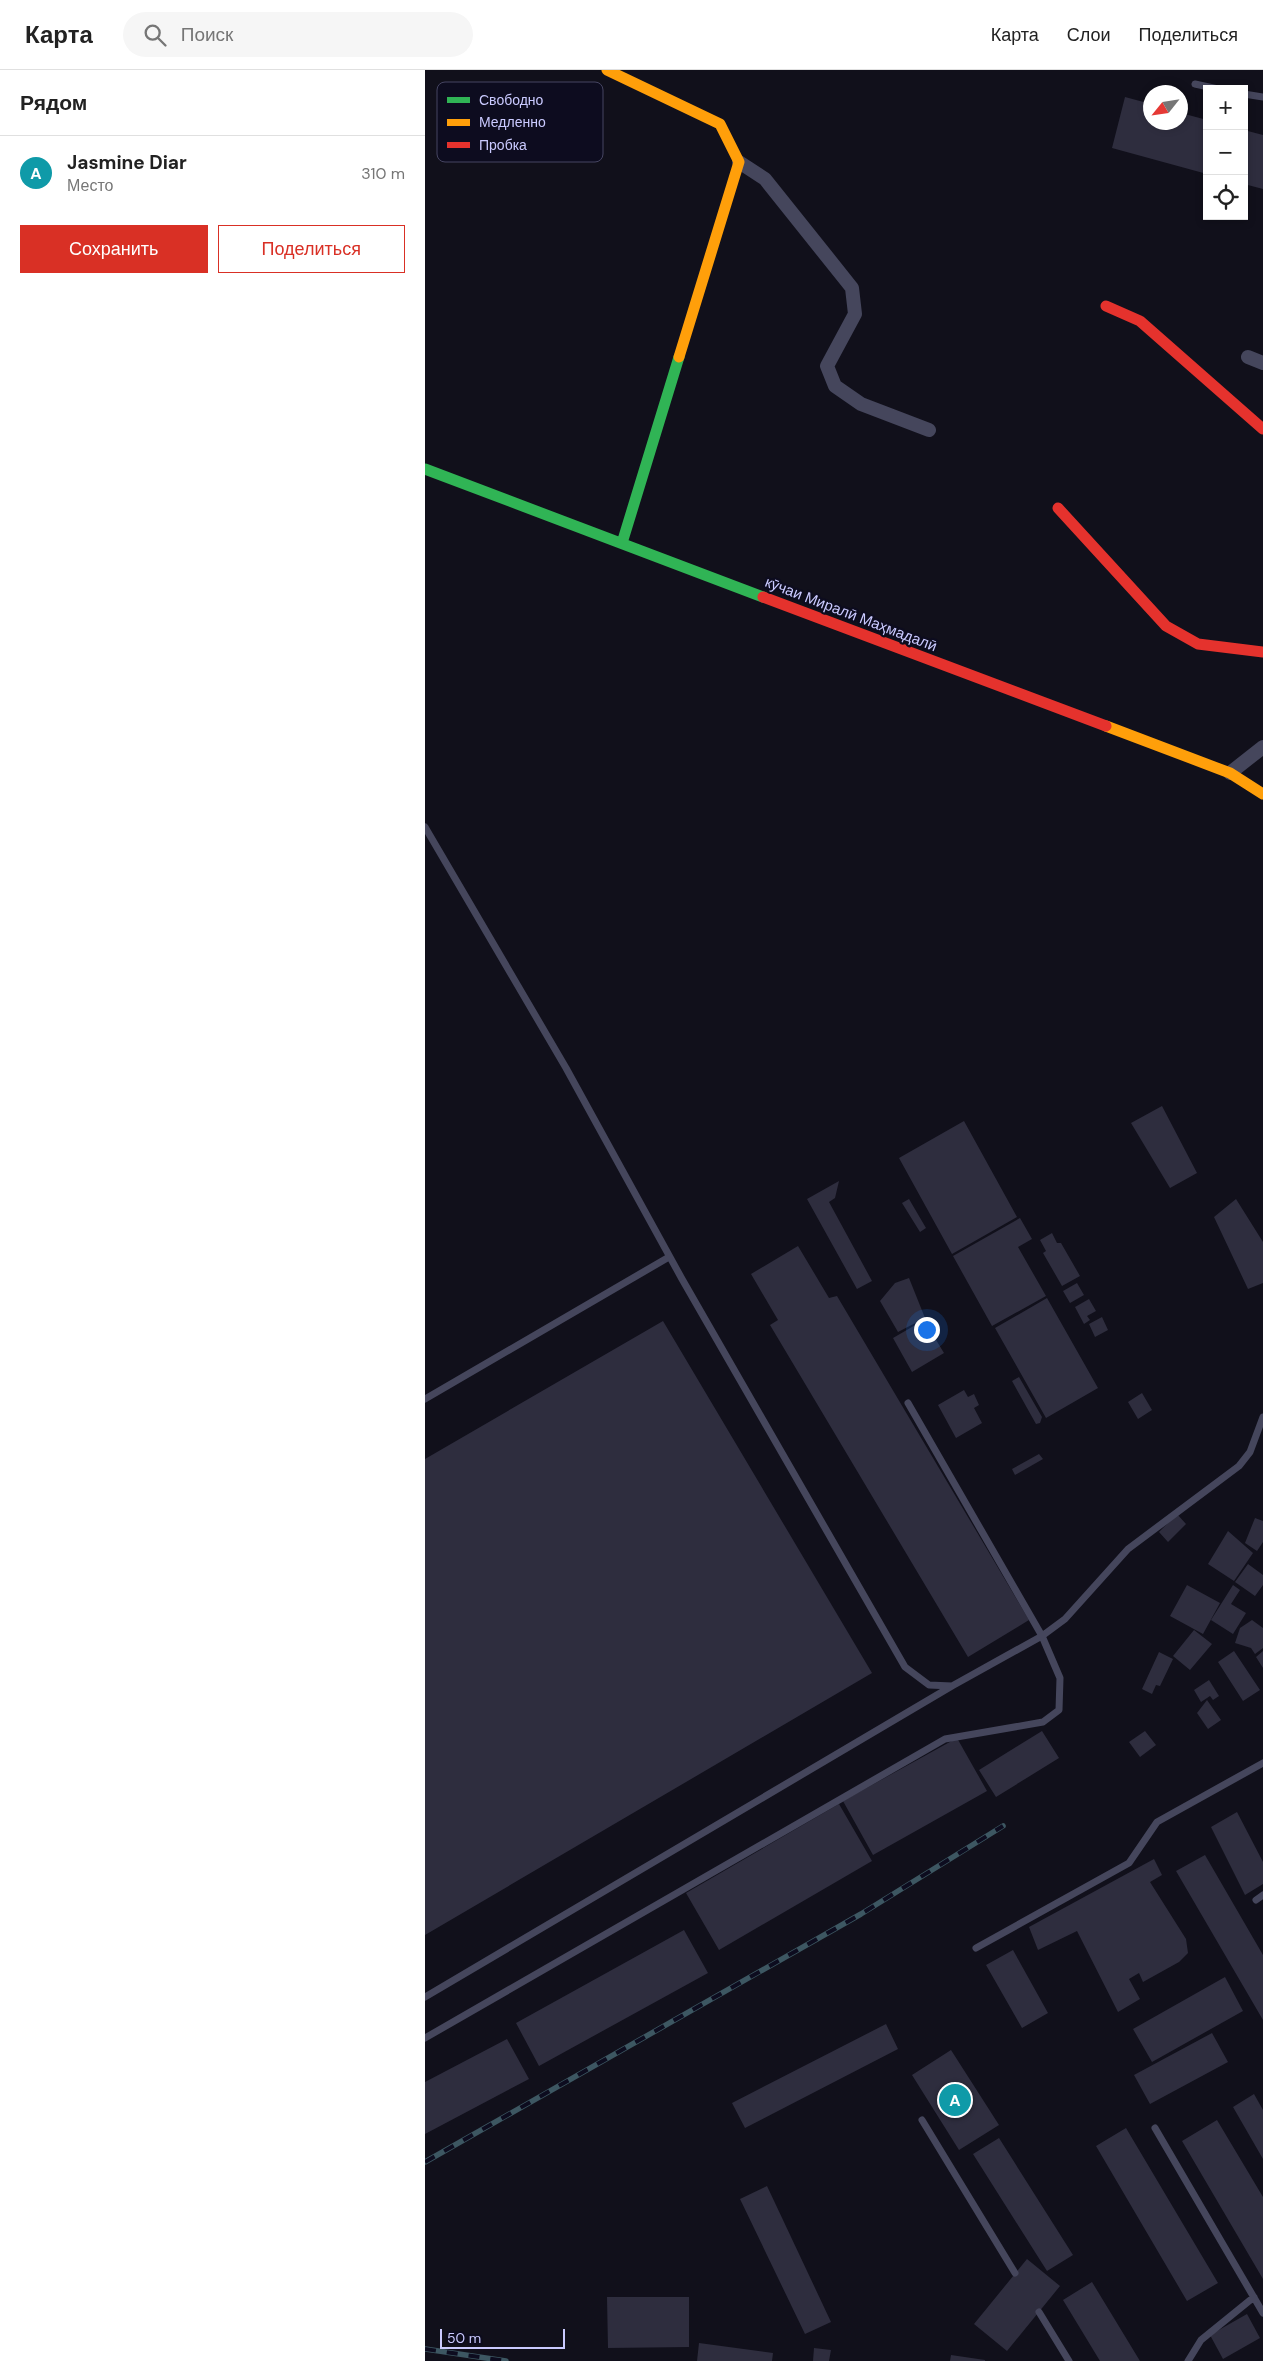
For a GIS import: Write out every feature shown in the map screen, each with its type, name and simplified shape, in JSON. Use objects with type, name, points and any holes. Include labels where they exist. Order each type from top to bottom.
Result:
[{"type":"street","points":[[607,70],[720,124],[739,162],[765,179],[853,288],[855,314],[827,366],[835,386],[861,404],[929,430]]},
{"type":"street","points":[[622,543],[739,162]]},
{"type":"street","points":[[1106,306],[1141,321],[1263,429]]},
{"type":"street","points":[[1248,357],[1263,363]]},
{"type":"street","name":"кӯчаи Миралӣ Маҳмадалӣ","points":[[425,469],[1230,773],[1263,794]]},
{"type":"street","points":[[1058,508],[1166,626],[1198,644],[1263,652]]},
{"type":"street","points":[[1230,773],[1263,747]]},
{"type":"lane","points":[[1195,84],[1203,86]]},
{"type":"lane","points":[[1248,95],[1263,97]]},
{"type":"lane","points":[[425,827],[566,1068],[669,1257],[905,1667],[929,1685],[952,1686]]},
{"type":"lane","points":[[425,1398],[669,1257]]},
{"type":"lane","points":[[425,2038],[945,1739],[1043,1722],[1059,1710],[1060,1678],[1042,1636],[908,1403]]},
{"type":"lane","points":[[425,1997],[952,1686],[1042,1636],[1065,1619],[1128,1548],[1239,1466],[1249,1452],[1263,1417]]},
{"type":"lane","points":[[976,1948],[1129,1863],[1157,1822],[1263,1763]]},
{"type":"lane","points":[[921,2120],[1015,2273]]},
{"type":"lane","points":[[1155,2128],[1263,2313]]},
{"type":"lane","points":[[1189,2361],[1201,2340],[1254,2297]]},
{"type":"lane","points":[[1039,2312],[1069,2361]]},
{"type":"building","points":[[1125,97],[1143,102],[1143,130],[1188,130],[1188,115],[1203,119],[1203,173],[1112,148]]},
{"type":"building","points":[[1248,131],[1263,135],[1263,189],[1248,185]]},
{"type":"building","points":[[1162,1106],[1197,1173],[1170,1188],[1131,1123]]},
{"type":"building","points":[[964,1121],[1017,1217],[952,1254],[899,1158]]},
{"type":"building","points":[[839,1181],[835,1198],[829,1202],[872,1281],[857,1289],[807,1199]]},
{"type":"building","points":[[909,1199],[926,1228],[920,1232],[902,1203]]},
{"type":"building","points":[[1236,1199],[1263,1242],[1263,1283],[1248,1289],[1214,1217]]},
{"type":"building","points":[[1020,1218],[1032,1239],[1018,1247],[1046,1296],[992,1326],[953,1256]]},
{"type":"building","points":[[1052,1233],[1057,1243],[1061,1243],[1080,1276],[1062,1286],[1043,1253],[1046,1251],[1040,1240]]},
{"type":"building","points":[[798,1246],[829,1298],[837,1296],[1029,1620],[968,1657],[770,1325],[778,1320],[751,1274]]},
{"type":"building","points":[[909,1278],[925,1318],[898,1332],[880,1301],[895,1283]]},
{"type":"building","points":[[1077,1283],[1084,1295],[1070,1303],[1063,1291]]},
{"type":"building","points":[[1047,1298],[1098,1388],[1046,1418],[995,1328]]},
{"type":"building","points":[[1089,1299],[1096,1311],[1087,1316],[1090,1320],[1084,1324],[1075,1307]]},
{"type":"building","points":[[1102,1317],[1108,1330],[1095,1337],[1089,1324]]},
{"type":"building","points":[[924,1320],[944,1353],[912,1372],[893,1338]]},
{"type":"building","points":[[663,1321],[872,1673],[425,1935],[425,1459]]},
{"type":"building","points":[[1019,1377],[1042,1417],[1040,1423],[1036,1424],[1012,1381]]},
{"type":"building","points":[[964,1390],[968,1397],[974,1394],[979,1405],[974,1408],[982,1423],[956,1438],[938,1405]]},
{"type":"building","points":[[1142,1393],[1152,1410],[1138,1419],[1128,1402]]},
{"type":"building","points":[[1039,1454],[1043,1459],[1015,1475],[1012,1469]]},
{"type":"building","points":[[1177,1514],[1186,1524],[1168,1542],[1159,1532]]},
{"type":"building","points":[[1255,1518],[1263,1521],[1263,1542],[1257,1551],[1245,1543]]},
{"type":"building","points":[[1228,1531],[1253,1553],[1234,1581],[1208,1564]]},
{"type":"building","points":[[1248,1564],[1263,1575],[1263,1585],[1255,1596],[1235,1582]]},
{"type":"building","points":[[1187,1585],[1220,1603],[1203,1634],[1170,1616]]},
{"type":"building","points":[[1233,1585],[1240,1590],[1231,1604],[1246,1613],[1233,1634],[1211,1620]]},
{"type":"building","points":[[1252,1620],[1263,1628],[1263,1648],[1255,1654],[1251,1648],[1235,1643],[1240,1628]]},
{"type":"building","points":[[1194,1630],[1212,1644],[1190,1670],[1173,1656]]},
{"type":"building","points":[[1234,1651],[1260,1690],[1243,1701],[1218,1662]]},
{"type":"building","points":[[1263,1651],[1263,1668],[1256,1657]]},
{"type":"building","points":[[1159,1652],[1173,1659],[1160,1686],[1156,1685],[1152,1694],[1142,1689]]},
{"type":"building","points":[[1209,1680],[1219,1696],[1213,1700],[1210,1696],[1201,1702],[1194,1690]]},
{"type":"building","points":[[1207,1700],[1221,1720],[1208,1729],[1197,1713]]},
{"type":"building","points":[[1042,1731],[1059,1758],[996,1797],[979,1770]]},
{"type":"building","points":[[1145,1731],[1156,1745],[1140,1757],[1129,1742]]},
{"type":"building","points":[[957,1738],[987,1791],[873,1855],[843,1801]]},
{"type":"building","points":[[839,1804],[872,1861],[719,1950],[686,1893]]},
{"type":"building","points":[[1237,1812],[1263,1862],[1263,1884],[1245,1895],[1211,1827]]},
{"type":"building","points":[[1205,1855],[1263,1955],[1263,2020],[1176,1871]]},
{"type":"building","points":[[1154,1859],[1162,1875],[1150,1882],[1186,1939],[1188,1953],[1179,1962],[1143,1982],[1139,1973],[1129,1979],[1140,1999],[1118,2012],[1077,1931],[1038,1950],[1029,1927]]},
{"type":"building","points":[[684,1930],[708,1973],[539,2066],[516,2023]]},
{"type":"building","points":[[1013,1950],[1048,2013],[1022,2028],[986,1965]]},
{"type":"building","points":[[1225,1977],[1243,2011],[1152,2062],[1133,2029]]},
{"type":"building","points":[[886,2024],[898,2049],[745,2128],[732,2103]]},
{"type":"building","points":[[1212,2033],[1228,2062],[1150,2104],[1134,2075]]},
{"type":"building","points":[[507,2039],[529,2079],[425,2134],[425,2082]]},
{"type":"building","points":[[951,2050],[999,2125],[959,2150],[912,2075]]},
{"type":"building","points":[[1254,2094],[1263,2110],[1263,2159],[1233,2107]]},
{"type":"building","points":[[1217,2120],[1263,2197],[1263,2279],[1182,2141]]},
{"type":"building","points":[[1126,2128],[1218,2283],[1187,2301],[1096,2146]]},
{"type":"building","points":[[999,2138],[1073,2255],[1047,2271],[973,2154]]},
{"type":"building","points":[[767,2186],[831,2322],[805,2334],[740,2199]]},
{"type":"building","points":[[1027,2259],[1060,2286],[1007,2351],[974,2324]]},
{"type":"building","points":[[1092,2282],[1140,2361],[1100,2361],[1063,2300]]},
{"type":"building","points":[[607,2297],[689,2297],[689,2347],[608,2348]]},
{"type":"building","points":[[1247,2314],[1260,2338],[1223,2359],[1210,2335]]},
{"type":"building","points":[[699,2343],[773,2353],[772,2361],[697,2361]]},
{"type":"building","points":[[814,2348],[831,2350],[829,2361],[813,2361]]},
{"type":"building","points":[[951,2355],[985,2360],[985,2361],[950,2361]]},
{"type":"railway","points":[[425,2162],[861,1914],[1003,1826]]},
{"type":"railway","points":[[425,2349],[506,2361]]},
{"type":"traffic: fast","points":[[622,543],[679,357]]},
{"type":"traffic: fast","points":[[425,469],[763,597]]},
{"type":"traffic: slow","points":[[607,70],[720,124],[739,162],[679,357]]},
{"type":"traffic: slow","points":[[1106,726],[1230,773],[1263,794]]},
{"type":"traffic: jam","points":[[1106,306],[1140,321],[1263,429]]},
{"type":"traffic: jam","points":[[1058,508],[1166,626],[1198,644],[1263,652]]},
{"type":"traffic: jam","points":[[763,597],[1106,726]]},
{"type":"place","name":"Jasmine Diar","points":[[955,2100]]}]
